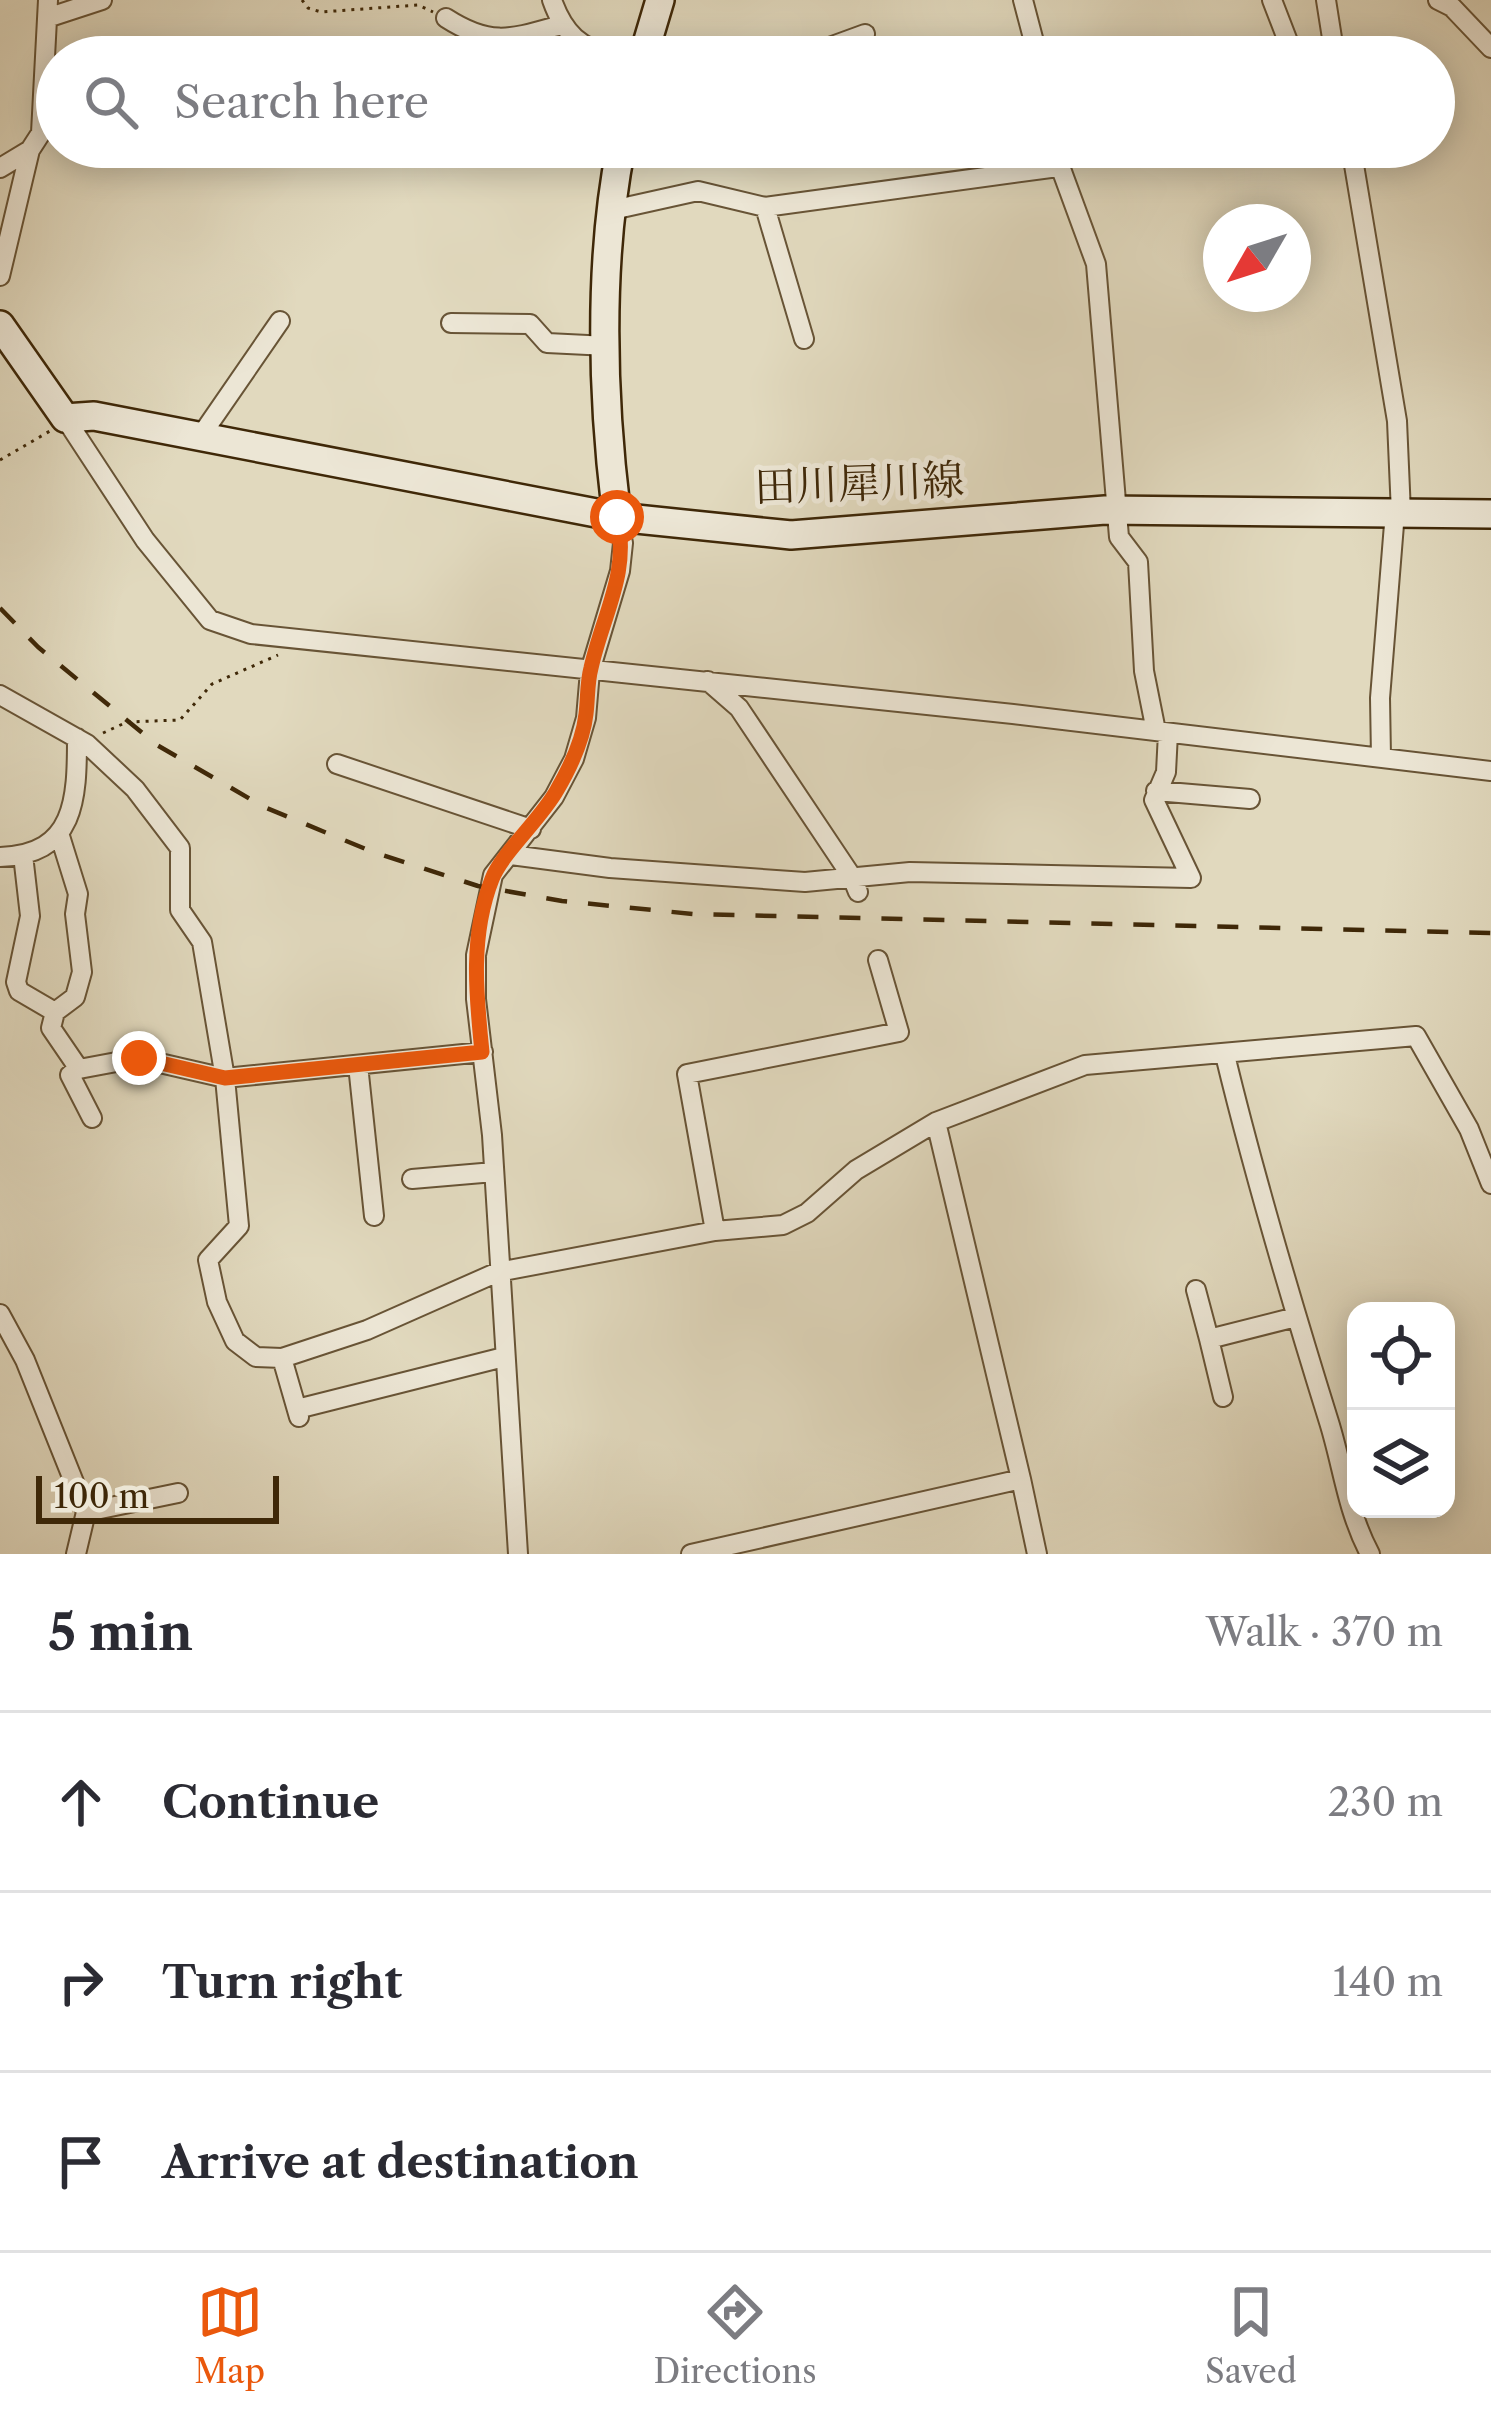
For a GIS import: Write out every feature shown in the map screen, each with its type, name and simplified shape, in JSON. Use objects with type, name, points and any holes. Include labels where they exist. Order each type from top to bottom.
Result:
[{"type":"main road","points":[[649,36],[660,0]]},
{"type":"main road","points":[[617,168],[608,211],[607,438],[617,517]]},
{"type":"main road","points":[[0,325],[65,418]]},
{"type":"main road","name":"田川犀川線","points":[[65,418],[94,416],[617,517],[791,535],[1117,511],[1491,514]]},
{"type":"street","points":[[48,9],[101,0]]},
{"type":"street","points":[[552,0],[561,25],[574,36]]},
{"type":"street","points":[[1022,0],[1032,36]]},
{"type":"street","points":[[1272,0],[1286,36]]},
{"type":"street","points":[[1326,0],[1332,36]]},
{"type":"street","points":[[1448,2],[1491,48]]},
{"type":"street","points":[[446,18],[474,36]]},
{"type":"street","points":[[522,36],[561,25]]},
{"type":"street","points":[[860,36],[865,34]]},
{"type":"street","points":[[0,276],[36,141]]},
{"type":"street","points":[[0,168],[30,150]]},
{"type":"street","points":[[608,211],[698,191],[764,207],[991,168]]},
{"type":"street","points":[[511,855],[610,868],[855,884],[910,872],[1191,878],[1154,800],[1166,772],[1162,732],[1144,671],[1138,562],[1118,537],[1096,264],[1059,168]]},
{"type":"street","points":[[1355,168],[1397,422],[1398,512],[1379,698],[1381,758]]},
{"type":"street","points":[[764,207],[803,339]]},
{"type":"street","points":[[200,437],[280,321]]},
{"type":"street","points":[[451,323],[530,324],[547,343],[608,346]]},
{"type":"street","points":[[65,418],[145,539],[210,620],[250,634],[1491,771]]},
{"type":"street","points":[[518,1554],[476,955],[493,875],[531,830],[574,759],[586,718],[590,671],[620,571],[623,543],[617,517]]},
{"type":"street","points":[[708,681],[739,708],[855,884]]},
{"type":"street","points":[[0,695],[82,741],[135,789],[180,848],[180,910],[202,942],[225,1078],[239,1226],[208,1260],[217,1302],[235,1341],[256,1357],[282,1358],[367,1330],[498,1272],[715,1231],[783,1225],[807,1213],[856,1170],[936,1122],[1085,1065],[1416,1036],[1469,1129],[1491,1184]]},
{"type":"street","points":[[0,857],[36,852],[59,833],[77,796],[82,741]]},
{"type":"street","points":[[337,764],[531,830]]},
{"type":"street","points":[[1156,791],[1250,799]]},
{"type":"street","points":[[59,833],[78,894],[75,914],[82,972],[75,997],[55,1012],[51,1028],[79,1069]]},
{"type":"street","points":[[23,854],[30,916],[16,982],[19,992],[55,1012]]},
{"type":"street","points":[[715,1231],[687,1074],[899,1032],[878,960]]},
{"type":"street","points":[[92,1118],[70,1075],[79,1069],[139,1058],[225,1078],[482,1052]]},
{"type":"street","points":[[1225,1055],[1260,1201],[1334,1439],[1355,1526],[1370,1554]]},
{"type":"street","points":[[358,1064],[374,1216]]},
{"type":"street","points":[[936,1122],[1037,1554]]},
{"type":"street","points":[[412,1179],[494,1172]]},
{"type":"street","points":[[1196,1290],[1223,1397]]},
{"type":"street","points":[[0,1314],[25,1360],[86,1512],[76,1554]]},
{"type":"street","points":[[1210,1339],[1296,1317]]},
{"type":"street","points":[[282,1358],[298,1414],[504,1357]]},
{"type":"street","points":[[691,1554],[1021,1479]]},
{"type":"street","points":[[86,1512],[178,1493]]},
{"type":"path","points":[[302,0],[321,12],[418,5],[446,18]]},
{"type":"path","points":[[0,460],[65,418]]},
{"type":"path","points":[[82,741],[127,722],[180,720],[212,684],[267,662],[298,639]]},
{"type":"railway","points":[[0,608],[38,647],[157,745],[264,807],[373,852],[478,886],[562,901],[693,914],[1491,933]]},
{"type":"route","points":[[139,1058],[225,1078],[482,1052],[476,955],[482,916],[493,875],[531,830],[574,759],[586,718],[590,671],[620,571],[623,543],[617,517]]}]
